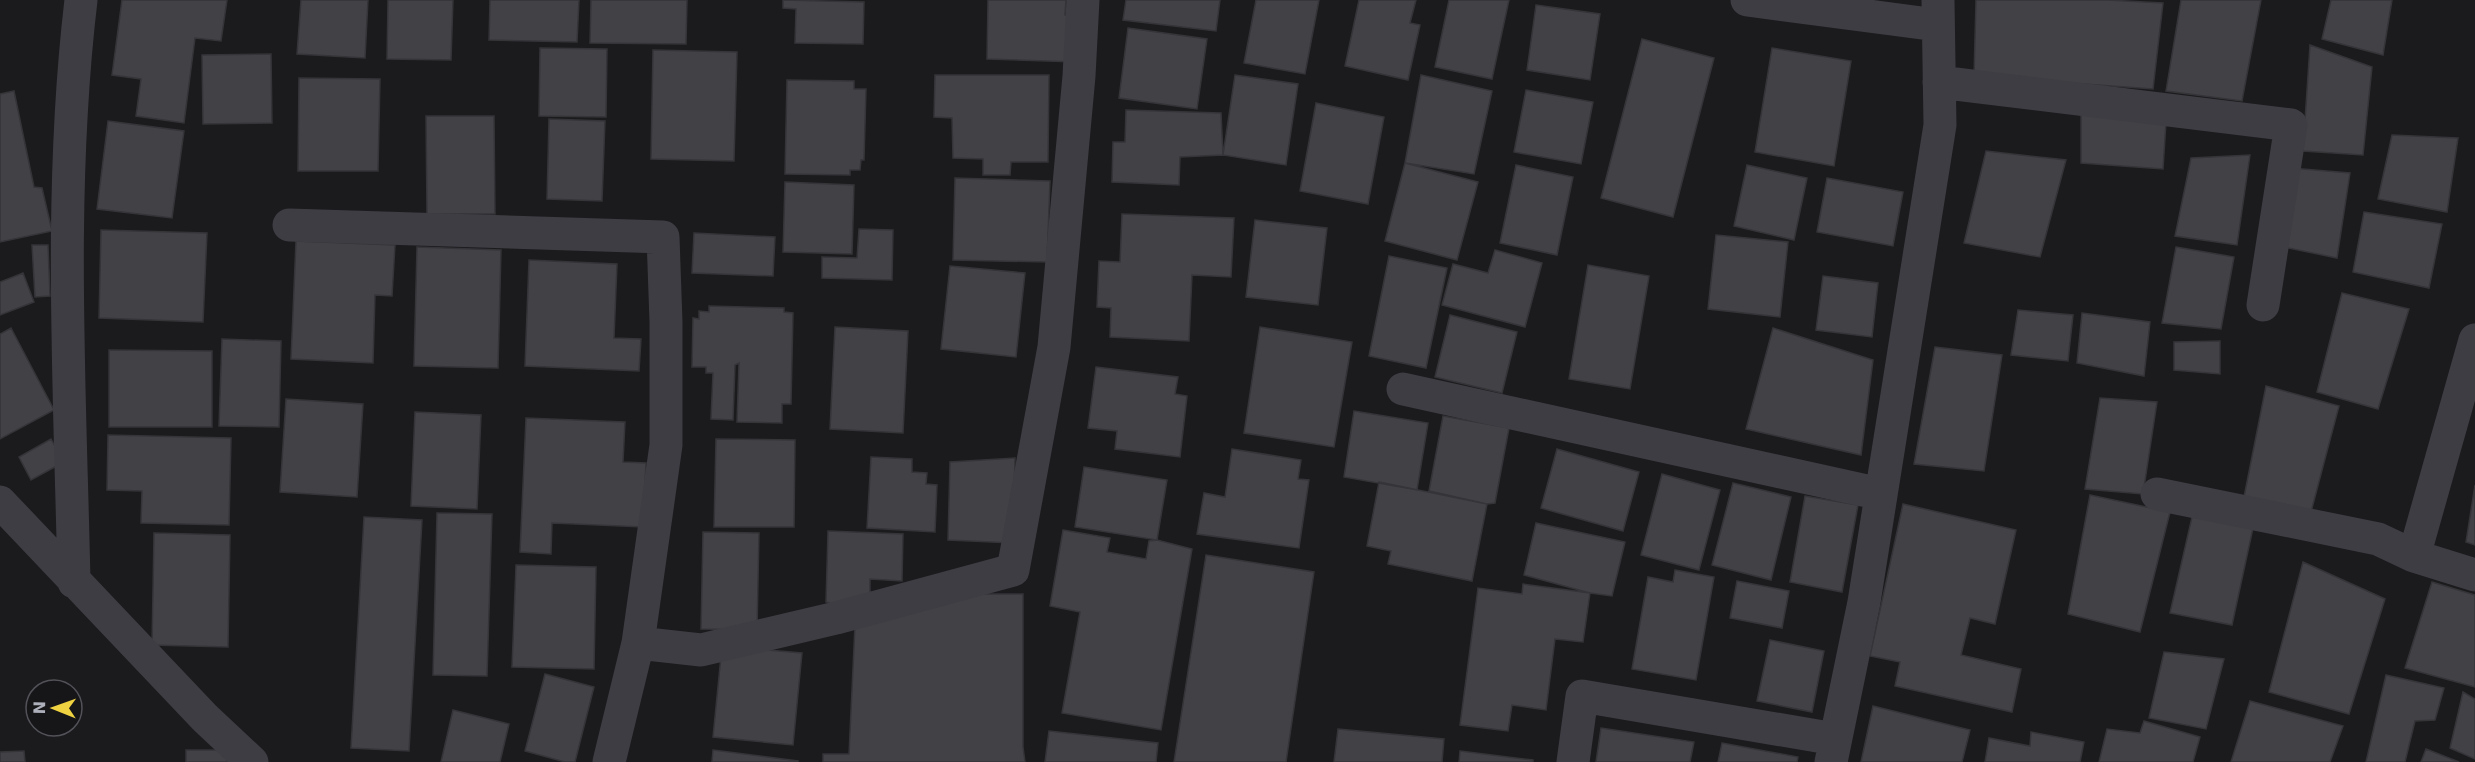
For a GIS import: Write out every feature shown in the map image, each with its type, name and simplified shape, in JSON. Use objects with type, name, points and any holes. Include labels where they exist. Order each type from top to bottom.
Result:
[{"type":"street","points":[[74,582],[67,297],[75,61],[81,0]]},
{"type":"street","points":[[638,643],[700,650],[836,618],[1013,570],[1054,348],[1079,76],[1083,0]]},
{"type":"street","points":[[1573,762],[1582,696],[1833,751],[1864,602],[1941,125],[1938,13],[1747,0]]},
{"type":"street","points":[[1939,82],[2291,125],[2263,305]]},
{"type":"street","points":[[289,225],[663,237],[666,445],[638,643],[609,762]]},
{"type":"street","points":[[2414,556],[2475,340]]},
{"type":"street","points":[[1403,389],[1881,494]]},
{"type":"street","points":[[2157,494],[2378,539],[2414,556],[2475,575]]},
{"type":"street","points":[[0,502],[205,718],[252,762]]},
{"type":"building","points":[[122,0],[227,0],[221,41],[195,38],[184,123],[136,116],[141,79],[112,75]]},
{"type":"building","points":[[301,0],[368,0],[365,58],[297,54]]},
{"type":"building","points":[[388,0],[453,0],[451,60],[387,59]]},
{"type":"building","points":[[490,0],[579,0],[577,42],[489,40]]},
{"type":"building","points":[[591,0],[687,0],[686,44],[590,43]]},
{"type":"building","points":[[783,0],[864,2],[863,44],[795,43],[796,9],[783,8]]},
{"type":"building","points":[[988,0],[1066,0],[1065,15],[1078,15],[1077,62],[987,59]]},
{"type":"building","points":[[1126,0],[1220,0],[1216,31],[1123,20]]},
{"type":"building","points":[[1256,0],[1319,0],[1305,74],[1244,63]]},
{"type":"building","points":[[1359,0],[1416,0],[1410,23],[1420,25],[1408,80],[1345,66]]},
{"type":"building","points":[[1449,0],[1509,0],[1492,79],[1435,67]]},
{"type":"building","points":[[1976,0],[2108,0],[2163,3],[2153,89],[1974,76]]},
{"type":"building","points":[[2181,0],[2261,0],[2242,101],[2166,91]]},
{"type":"building","points":[[2331,0],[2392,0],[2383,55],[2322,39]]},
{"type":"building","points":[[1536,5],[1600,14],[1590,80],[1527,70]]},
{"type":"building","points":[[1128,28],[1207,39],[1197,109],[1119,98]]},
{"type":"building","points":[[1642,39],[1714,58],[1673,217],[1601,198]]},
{"type":"building","points":[[2310,45],[2372,67],[2363,155],[2303,151]]},
{"type":"building","points":[[540,48],[607,49],[606,117],[539,116]]},
{"type":"building","points":[[1772,48],[1851,61],[1834,166],[1755,152]]},
{"type":"building","points":[[653,50],[737,52],[734,161],[651,159]]},
{"type":"building","points":[[271,54],[272,123],[203,124],[202,55]]},
{"type":"building","points":[[935,75],[1049,75],[1048,162],[1011,162],[1010,175],[983,175],[983,159],[953,158],[952,118],[934,117]]},
{"type":"building","points":[[1235,75],[1298,84],[1286,165],[1223,155]]},
{"type":"building","points":[[1421,75],[1492,91],[1474,174],[1405,163]]},
{"type":"building","points":[[299,78],[380,79],[378,171],[298,171]]},
{"type":"building","points":[[787,80],[854,81],[854,89],[866,89],[864,160],[861,160],[860,170],[850,170],[850,175],[785,174]]},
{"type":"building","points":[[1526,90],[1593,102],[1581,164],[1514,152]]},
{"type":"building","points":[[14,91],[34,187],[42,188],[52,231],[0,242],[0,94]]},
{"type":"building","points":[[1316,103],[1384,117],[1368,204],[1300,191]]},
{"type":"building","points":[[1126,110],[1221,113],[1223,155],[1180,157],[1179,185],[1112,182],[1113,142],[1125,142]]},
{"type":"building","points":[[2081,114],[2166,122],[2163,169],[2081,163]]},
{"type":"building","points":[[426,116],[494,116],[495,214],[427,214]]},
{"type":"building","points":[[549,119],[605,121],[602,201],[547,199]]},
{"type":"building","points":[[108,121],[184,131],[172,218],[97,209]]},
{"type":"building","points":[[2392,135],[2458,138],[2447,212],[2378,199]]},
{"type":"building","points":[[1986,151],[2066,160],[2040,257],[1964,243]]},
{"type":"building","points":[[2250,155],[2237,245],[2175,236],[2191,158]]},
{"type":"building","points":[[1405,163],[1478,182],[1457,260],[1385,241]]},
{"type":"building","points":[[1516,165],[1573,177],[1557,255],[1500,243]]},
{"type":"building","points":[[1747,165],[1807,178],[1794,240],[1734,226]]},
{"type":"building","points":[[2291,168],[2350,173],[2337,258],[2279,246]]},
{"type":"building","points":[[955,178],[1050,181],[1047,262],[953,260]]},
{"type":"building","points":[[1827,178],[1903,192],[1893,246],[1817,232]]},
{"type":"building","points":[[785,182],[854,185],[852,254],[783,252]]},
{"type":"building","points":[[2364,212],[2442,224],[2429,288],[2353,272]]},
{"type":"building","points":[[1122,214],[1234,218],[1231,277],[1192,275],[1189,341],[1110,337],[1111,308],[1097,307],[1099,261],[1120,262]]},
{"type":"building","points":[[1255,220],[1327,228],[1318,305],[1246,297]]},
{"type":"building","points":[[859,229],[893,230],[892,280],[822,278],[822,257],[857,258]]},
{"type":"building","points":[[101,230],[207,233],[203,322],[99,318]]},
{"type":"building","points":[[694,233],[775,237],[773,276],[692,273]]},
{"type":"building","points":[[1716,235],[1788,242],[1780,317],[1708,309]]},
{"type":"building","points":[[296,241],[395,245],[392,296],[375,295],[373,363],[291,359]]},
{"type":"building","points":[[32,245],[48,245],[50,296],[35,297]]},
{"type":"building","points":[[417,247],[501,250],[498,368],[414,366]]},
{"type":"building","points":[[2176,247],[2234,257],[2221,329],[2162,323]]},
{"type":"building","points":[[1495,250],[1542,263],[1525,327],[1442,305],[1453,264],[1488,273]]},
{"type":"building","points":[[1389,256],[1447,268],[1426,368],[1369,356]]},
{"type":"building","points":[[529,260],[617,264],[614,338],[641,339],[639,371],[525,366]]},
{"type":"building","points":[[1588,265],[1649,276],[1630,389],[1569,379]]},
{"type":"building","points":[[950,266],[1025,273],[1016,357],[941,349]]},
{"type":"building","points":[[23,273],[34,302],[0,315],[0,282]]},
{"type":"building","points":[[1823,276],[1878,283],[1872,337],[1816,330]]},
{"type":"building","points":[[2342,293],[2409,309],[2378,409],[2317,392]]},
{"type":"building","points":[[709,306],[784,308],[784,312],[793,313],[791,404],[782,404],[782,423],[737,422],[739,363],[735,365],[733,420],[711,419],[713,373],[706,373],[706,367],[692,367],[693,318],[699,319],[699,311],[709,312]]},
{"type":"building","points":[[2018,310],[2073,315],[2068,361],[2011,355]]},
{"type":"building","points":[[2082,313],[2150,322],[2144,376],[2077,363]]},
{"type":"building","points":[[1450,315],[1517,332],[1502,393],[1435,377]]},
{"type":"building","points":[[835,327],[908,331],[903,433],[830,429]]},
{"type":"building","points":[[1260,327],[1352,342],[1334,447],[1244,433]]},
{"type":"building","points":[[11,328],[54,410],[0,439],[0,334]]},
{"type":"building","points":[[1773,328],[1873,360],[1861,455],[1746,429]]},
{"type":"building","points":[[222,339],[281,341],[279,427],[219,426]]},
{"type":"building","points":[[2220,341],[2220,374],[2174,370],[2174,342]]},
{"type":"building","points":[[1935,347],[2002,355],[1984,471],[1914,464]]},
{"type":"building","points":[[109,350],[212,351],[212,427],[109,427]]},
{"type":"building","points":[[1096,367],[1178,377],[1175,394],[1187,396],[1180,457],[1115,449],[1117,431],[1088,428]]},
{"type":"building","points":[[2266,386],[2339,406],[2311,512],[2244,497]]},
{"type":"building","points":[[2100,398],[2157,402],[2143,494],[2085,489]]},
{"type":"building","points":[[286,399],[363,404],[357,497],[280,492]]},
{"type":"building","points":[[1354,411],[1428,423],[1417,490],[1344,477]]},
{"type":"building","points":[[415,412],[481,415],[477,509],[411,506]]},
{"type":"building","points":[[1443,416],[1509,428],[1495,503],[1487,504],[1429,491]]},
{"type":"building","points":[[526,418],[625,422],[623,462],[646,463],[643,527],[552,523],[551,554],[520,552]]},
{"type":"building","points":[[108,435],[231,438],[229,525],[141,523],[142,491],[107,490]]},
{"type":"building","points":[[51,439],[64,462],[31,480],[19,457]]},
{"type":"building","points":[[716,439],[795,440],[794,527],[714,527]]},
{"type":"building","points":[[1232,449],[1301,460],[1298,479],[1309,480],[1299,548],[1197,534],[1204,493],[1225,497]]},
{"type":"building","points":[[1557,449],[1639,472],[1623,531],[1541,508]]},
{"type":"building","points":[[871,457],[912,459],[912,472],[927,473],[926,484],[937,485],[935,532],[867,528]]},
{"type":"building","points":[[1015,458],[1013,543],[948,540],[950,462]]},
{"type":"building","points":[[1084,467],[1167,480],[1157,540],[1075,527]]},
{"type":"building","points":[[1662,474],[1720,490],[1699,570],[1641,555]]},
{"type":"building","points":[[1379,482],[1487,504],[1472,581],[1388,564],[1391,551],[1367,546]]},
{"type":"building","points":[[1733,483],[1791,497],[1771,580],[1712,565]]},
{"type":"building","points":[[2475,485],[2475,545],[2466,542]]},
{"type":"building","points":[[2090,495],[2170,512],[2140,632],[2068,614]]},
{"type":"building","points":[[1805,496],[1858,505],[1842,592],[1790,582]]},
{"type":"building","points":[[1903,504],[2016,530],[1995,624],[1970,618],[1961,655],[2021,669],[2012,712],[1895,686],[1900,662],[1870,656]]},
{"type":"building","points":[[437,513],[492,514],[487,676],[433,675]]},
{"type":"building","points":[[364,517],[422,520],[409,751],[351,748]]},
{"type":"building","points":[[2192,517],[2253,528],[2232,625],[2170,613]]},
{"type":"building","points":[[1536,523],[1625,542],[1612,596],[1590,593],[1524,575]]},
{"type":"building","points":[[1063,530],[1110,538],[1107,552],[1146,559],[1149,541],[1157,540],[1192,549],[1161,730],[1062,713],[1080,612],[1050,606]]},
{"type":"building","points":[[828,531],[903,534],[902,581],[870,579],[870,598],[847,609],[826,602]]},
{"type":"building","points":[[703,532],[759,533],[757,630],[701,629]]},
{"type":"building","points":[[154,533],[230,535],[228,647],[152,645]]},
{"type":"building","points":[[1206,555],[1314,572],[1286,762],[1174,762]]},
{"type":"building","points":[[2303,562],[2385,599],[2349,714],[2269,692]]},
{"type":"building","points":[[516,565],[596,567],[594,669],[512,667]]},
{"type":"building","points":[[1675,570],[1714,577],[1696,680],[1632,669],[1648,577],[1673,582]]},
{"type":"building","points":[[1737,581],[1789,591],[1782,628],[1730,618]]},
{"type":"building","points":[[2432,582],[2475,595],[2475,687],[2405,668]]},
{"type":"building","points":[[1523,584],[1590,593],[1583,642],[1555,639],[1546,710],[1512,705],[1508,731],[1460,725],[1478,588],[1522,594]]},
{"type":"building","points":[[969,594],[1023,594],[1023,747],[1025,762],[823,762],[823,754],[849,754],[855,625]]},
{"type":"building","points":[[1770,640],[1824,651],[1812,712],[1757,701]]},
{"type":"building","points":[[722,646],[802,653],[793,745],[713,737]]},
{"type":"building","points":[[2164,652],[2224,659],[2206,729],[2149,718]]},
{"type":"building","points":[[545,674],[594,687],[575,762],[565,762],[525,751]]},
{"type":"building","points":[[2386,675],[2444,688],[2435,720],[2415,721],[2405,762],[2366,762]]},
{"type":"building","points":[[2463,692],[2475,699],[2475,759],[2450,748]]},
{"type":"building","points":[[2250,701],[2343,726],[2330,762],[2231,762]]},
{"type":"building","points":[[1873,706],[1970,730],[1962,762],[1861,762]]},
{"type":"building","points":[[453,710],[509,724],[500,762],[441,762]]},
{"type":"building","points":[[2144,721],[2200,737],[2193,762],[2099,762],[2107,729],[2140,733]]},
{"type":"building","points":[[1601,728],[1694,742],[1690,762],[1596,762]]},
{"type":"building","points":[[1338,729],[1444,739],[1442,762],[1334,762]]},
{"type":"building","points":[[1049,731],[1158,743],[1156,762],[1045,762]]},
{"type":"building","points":[[2031,732],[2084,742],[2080,762],[1985,762],[1989,738],[2030,746]]},
{"type":"building","points":[[1722,743],[1798,757],[1797,762],[1718,762]]},
{"type":"building","points":[[2426,749],[2459,762],[2421,762]]},
{"type":"building","points":[[186,750],[227,750],[227,762],[186,762]]},
{"type":"building","points":[[713,750],[798,761],[798,762],[712,762]]},
{"type":"building","points":[[24,751],[25,762],[0,762],[0,752]]},
{"type":"building","points":[[1460,751],[1533,760],[1533,762],[1459,762]]}]
